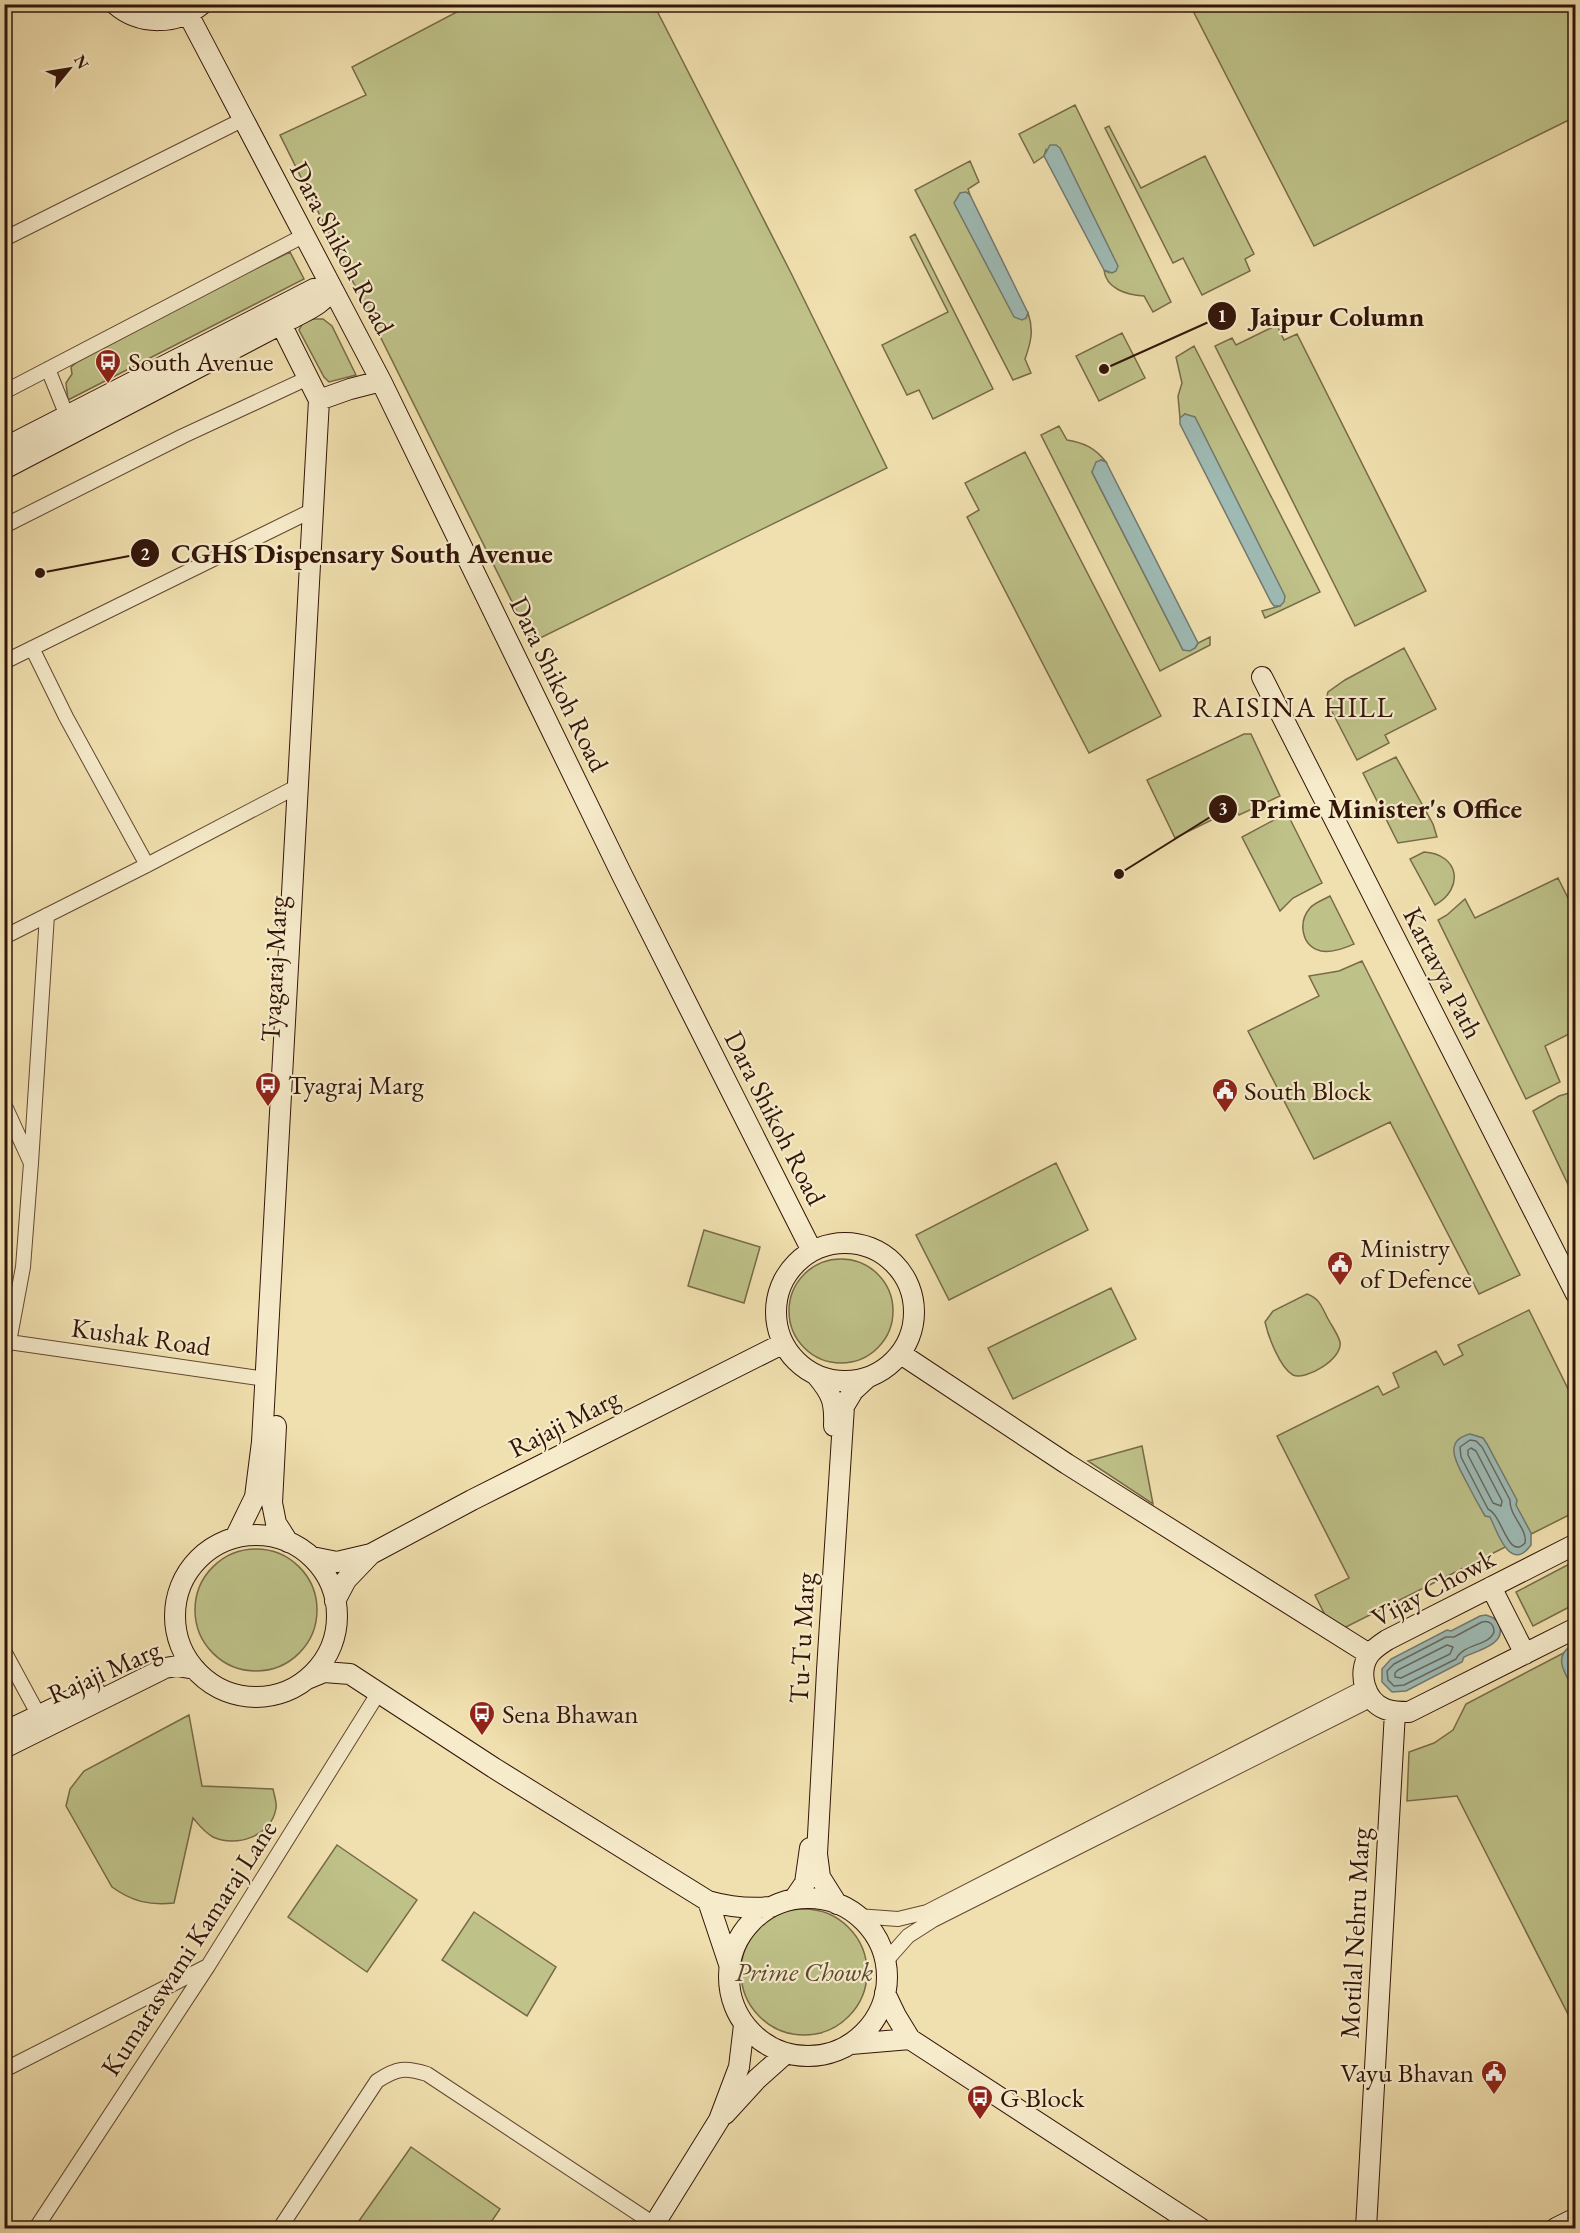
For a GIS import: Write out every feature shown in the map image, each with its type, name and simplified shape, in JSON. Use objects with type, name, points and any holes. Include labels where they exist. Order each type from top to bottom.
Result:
[{"type":"main road","points":[[115,4],[136,17],[154,20],[171,19],[195,9]]},
{"type":"main road","name":"Dara Shikoh Road","points":[[195,9],[244,119],[381,381],[623,877],[812,1251]]},
{"type":"main road","points":[[4,448],[278,317],[321,302],[328,297],[332,288]]},
{"type":"main road","points":[[4,469],[278,317]]},
{"type":"main road","name":"Tyagaraj Marg","points":[[236,1536],[263,1497],[326,511],[325,397],[309,378],[278,317]]},
{"type":"main road","points":[[325,397],[381,381]]},
{"type":"main road","name":"Tyagaraj Marg","points":[[288,1542],[263,1497],[262,1442],[313,510],[325,397]]},
{"type":"main road","name":"Kartavya Path","points":[[1262,677],[1575,1294]]},
{"type":"main road","points":[[848,1243],[867,1247],[883,1255],[897,1267],[907,1282],[916,1323],[901,1353],[885,1369],[866,1379],[849,1382],[832,1381],[817,1376],[797,1363],[782,1344],[775,1314],[781,1284],[794,1265],[812,1251],[829,1244],[848,1243]]},
{"type":"main road","name":"Rajaji Marg","points":[[312,1557],[337,1562],[371,1554],[472,1500],[782,1344]]},
{"type":"main road","points":[[901,1353],[1067,1464],[1370,1654]]},
{"type":"main road","name":"Tu-Tu Marg","points":[[794,1899],[805,1882],[809,1863],[834,1422],[830,1391],[817,1376]]},
{"type":"main road","name":"Tu-Tu Marg","points":[[837,1904],[820,1877],[817,1854],[826,1670],[844,1406],[853,1391],[866,1379]]},
{"type":"main road","points":[[307,1679],[326,1657],[333,1640],[337,1619],[335,1601],[328,1580],[312,1557],[288,1542],[261,1535],[236,1536],[213,1546],[189,1569],[176,1600],[175,1617],[182,1649],[195,1669],[210,1683],[223,1690],[252,1697],[281,1693],[324,1672],[350,1674],[502,1774],[708,1901],[725,1906],[771,1907]]},
{"type":"main road","name":"Vijay Chowk","points":[[1368,1693],[1363,1676],[1370,1654],[1404,1630],[1575,1544]]},
{"type":"main road","name":"Rajaji Marg","points":[[335,1601],[346,1580],[371,1554]]},
{"type":"main road","points":[[1491,1587],[1525,1654]]},
{"type":"main road","points":[[1368,1693],[1382,1708],[1395,1712],[1409,1712],[1575,1628]]},
{"type":"main road","name":"Rajaji Marg","points":[[4,1748],[42,1722],[162,1656],[172,1647],[177,1634]]},
{"type":"main road","points":[[333,1640],[350,1674]]},
{"type":"main road","name":"Rajaji Marg","points":[[4,1732],[42,1722],[165,1668],[177,1666],[195,1669]]},
{"type":"main road","name":"Motilal Nehru Marg","points":[[1366,2229],[1395,1712]]},
{"type":"main road","points":[[708,1901],[729,1964],[729,1985],[734,2006],[744,2025],[762,2043],[785,2054],[802,2057],[836,2052],[851,2044],[867,2030],[879,2013],[885,1993],[887,1972],[875,1937],[857,1916],[837,1904],[816,1898],[794,1899],[759,1914],[739,1936],[729,1964]]},
{"type":"main road","points":[[885,1993],[910,2039],[1200,2229]]},
{"type":"main road","points":[[655,2227],[719,2120],[739,2067],[744,2025]]},
{"type":"main road","points":[[851,2044],[910,2039]]},
{"type":"main road","points":[[719,2120],[785,2054]]},
{"type":"main road","points":[[1556,2229],[1575,2218]]},
{"type":"street","points":[[4,239],[244,119]]},
{"type":"street","points":[[4,392],[305,236]]},
{"type":"street","points":[[48,369],[67,416]]},
{"type":"street","points":[[4,526],[183,436],[309,378]]},
{"type":"street","points":[[4,662],[313,510]]},
{"type":"street","points":[[32,648],[81,745],[147,865]]},
{"type":"street","points":[[5,936],[298,786]]},
{"type":"street","points":[[7,1346],[23,1267],[47,915]]},
{"type":"street","points":[[4,1104],[31,1163]]},
{"type":"street","name":"Kushak Road","points":[[7,1346],[266,1379]]},
{"type":"street","points":[[4,1651],[42,1722]]},
{"type":"street","name":"Kumaraswami Kamaraj Lane","points":[[36,2229],[208,1966],[379,1692]]},
{"type":"street","points":[[857,1916],[898,1919],[927,1912],[1368,1693]]},
{"type":"street","points":[[885,1962],[908,1936],[933,1920],[1368,1693]]},
{"type":"street","points":[[4,2070],[208,1966]]},
{"type":"street","points":[[280,2229],[378,2081],[391,2072],[409,2068],[427,2074],[655,2227]]},
{"type":"green space","points":[[470,5],[654,5],[791,273],[887,468],[532,642],[280,135],[366,95],[352,67]]},
{"type":"green space","points":[[1190,5],[1575,5],[1575,117],[1314,246]]},
{"type":"green space","points":[[1075,105],[1171,302],[1153,312],[1144,296],[1118,290],[1109,282],[1104,270],[1108,272],[1046,150],[1044,156],[1034,163],[1019,134]]},
{"type":"green space","points":[[1109,126],[1141,188],[1205,156],[1254,254],[1245,259],[1250,271],[1202,295],[1183,258],[1173,263],[1105,128]]},
{"type":"green space","points":[[970,161],[979,182],[968,189],[970,195],[966,192],[1026,318],[1028,313],[1030,319],[1031,336],[1025,359],[1031,373],[1013,380],[915,190]]},
{"type":"green space","points":[[915,234],[993,389],[933,419],[919,390],[907,395],[882,345],[948,312],[910,237]]},
{"type":"green space","points":[[290,252],[304,279],[68,400],[66,383],[72,374],[71,367],[77,362]]},
{"type":"green space","points":[[313,319],[323,319],[332,326],[356,375],[329,382],[324,377],[299,330],[303,323]]},
{"type":"green space","points":[[1277,325],[1284,340],[1297,334],[1426,591],[1355,626],[1215,346],[1232,338],[1236,345]]},
{"type":"green space","points":[[1122,333],[1145,378],[1099,401],[1076,356]]},
{"type":"green space","points":[[1194,346],[1320,592],[1265,618],[1262,611],[1280,606],[1185,414],[1180,418],[1178,396],[1182,383],[1176,357]]},
{"type":"green space","points":[[1059,426],[1067,440],[1089,447],[1106,462],[1101,460],[1092,472],[1183,650],[1195,648],[1198,643],[1210,637],[1210,645],[1160,671],[1041,435]]},
{"type":"green space","points":[[1025,452],[1161,716],[1089,753],[967,517],[979,510],[965,483]]},
{"type":"green space","points":[[1404,648],[1436,709],[1385,735],[1389,743],[1357,760],[1326,700],[1328,692],[1345,680]]},
{"type":"green space","points":[[1244,734],[1251,734],[1280,796],[1239,815],[1236,808],[1175,838],[1147,780]]},
{"type":"green space","points":[[1396,757],[1433,824],[1437,837],[1398,843],[1363,773]]},
{"type":"green space","points":[[1287,813],[1322,883],[1293,898],[1280,911],[1242,837]]},
{"type":"green space","points":[[1424,852],[1436,854],[1445,859],[1451,865],[1454,873],[1451,890],[1435,905],[1410,859]]},
{"type":"green space","points":[[1558,878],[1575,912],[1575,1031],[1545,1046],[1560,1082],[1526,1099],[1438,920],[1465,899],[1475,918]]},
{"type":"green space","points":[[1330,896],[1354,944],[1334,951],[1321,951],[1309,944],[1303,933],[1303,926],[1306,914],[1312,906]]},
{"type":"green space","points":[[1362,961],[1520,1275],[1479,1294],[1390,1122],[1314,1159],[1248,1031],[1319,996],[1309,976],[1339,971]]},
{"type":"green space","points":[[1569,1093],[1575,1095],[1575,1199],[1533,1111]]},
{"type":"green space","points":[[1056,1163],[1088,1230],[949,1300],[916,1235]]},
{"type":"green space","points":[[704,1230],[760,1247],[744,1303],[688,1286]]},
{"type":"green space","points":[[841,1259],[861,1263],[870,1268],[884,1282],[889,1291],[893,1311],[889,1331],[884,1340],[870,1354],[861,1359],[841,1363],[821,1359],[812,1354],[798,1340],[793,1331],[789,1311],[793,1291],[798,1282],[812,1268],[821,1263]]},
{"type":"green space","points":[[1111,1288],[1136,1339],[1013,1399],[988,1348]]},
{"type":"green space","points":[[1307,1294],[1322,1306],[1340,1342],[1336,1355],[1330,1361],[1314,1372],[1299,1376],[1288,1371],[1279,1359],[1265,1322],[1273,1311]]},
{"type":"green space","points":[[1529,1310],[1575,1403],[1575,1512],[1334,1633],[1315,1595],[1349,1578],[1277,1436],[1378,1386],[1383,1395],[1399,1387],[1393,1373],[1436,1351],[1444,1365],[1463,1355],[1458,1345]]},
{"type":"green space","points":[[1142,1446],[1153,1504],[1088,1461]]},
{"type":"green space","points":[[256,1549],[279,1554],[299,1567],[312,1587],[317,1610],[312,1633],[299,1653],[279,1666],[256,1671],[233,1666],[213,1653],[200,1633],[195,1610],[200,1587],[213,1567],[233,1554]]},
{"type":"green space","points":[[1575,1561],[1575,1604],[1533,1626],[1516,1592]]},
{"type":"green space","points":[[1575,1647],[1575,2028],[1457,1796],[1407,1801],[1409,1752],[1434,1743],[1453,1730],[1466,1704]]},
{"type":"green space","points":[[189,1715],[202,1786],[273,1789],[276,1808],[268,1826],[252,1837],[242,1840],[222,1840],[213,1837],[204,1831],[193,1818],[174,1903],[157,1904],[141,1901],[126,1896],[112,1887],[66,1806],[70,1789],[84,1771]]},
{"type":"green space","points":[[337,1845],[417,1900],[367,1972],[288,1917]]},
{"type":"green space","name":"Prime Chowk","points":[[804,1909],[828,1914],[849,1927],[862,1948],[867,1972],[862,1996],[849,2017],[828,2030],[804,2035],[780,2030],[759,2017],[746,1996],[741,1972],[746,1948],[759,1927],[780,1914]]},
{"type":"green space","points":[[474,1912],[556,1967],[527,2016],[442,1960]]},
{"type":"green space","points":[[411,2147],[500,2209],[487,2228],[354,2228]]},
{"type":"water","points":[[1050,145],[1060,148],[1118,266],[1116,271],[1112,273],[1104,270],[1044,156]]},
{"type":"water","points":[[966,192],[970,195],[1028,313],[1022,320],[1014,317],[954,203],[960,193]]},
{"type":"water","points":[[1185,414],[1195,417],[1285,596],[1280,606],[1274,606],[1271,602],[1180,424],[1180,418]]},
{"type":"water","points":[[1101,460],[1106,462],[1198,643],[1190,651],[1183,650],[1092,472],[1096,462]]},
{"type":"water","points":[[1470,1434],[1483,1438],[1517,1500],[1516,1505],[1531,1533],[1531,1545],[1523,1553],[1517,1555],[1511,1553],[1505,1547],[1490,1517],[1485,1516],[1456,1461],[1454,1447],[1456,1442],[1461,1437]]},
{"type":"water","points":[[1486,1615],[1495,1619],[1499,1625],[1500,1634],[1494,1643],[1464,1657],[1462,1662],[1406,1691],[1392,1692],[1382,1682],[1382,1669],[1391,1659],[1447,1630],[1451,1631]]},
{"type":"water","points":[[1571,1646],[1575,1646],[1575,1692],[1565,1674],[1562,1662],[1562,1656]]},
{"type":"place","name":"Jaipur Column","points":[[1104,369]]},
{"type":"place","name":"South Avenue","points":[[108,385]]},
{"type":"place","name":"CGHS Dispensary South Avenue","points":[[40,573]]},
{"type":"place","name":"Prime Minister's Office","points":[[1119,874]]},
{"type":"place","name":"Tyagraj Marg","points":[[268,1108]]},
{"type":"place","name":"South Block","points":[[1225,1114]]},
{"type":"place","name":"Ministry of Defence","points":[[1340,1287]]},
{"type":"place","name":"Sena Bhawan","points":[[482,1737]]},
{"type":"place","name":"Vayu Bhavan","points":[[1494,2096]]},
{"type":"place","name":"G Block","points":[[980,2121]]},
{"type":"district","name":"RAISINA HILL","points":[[1293,707]]}]
